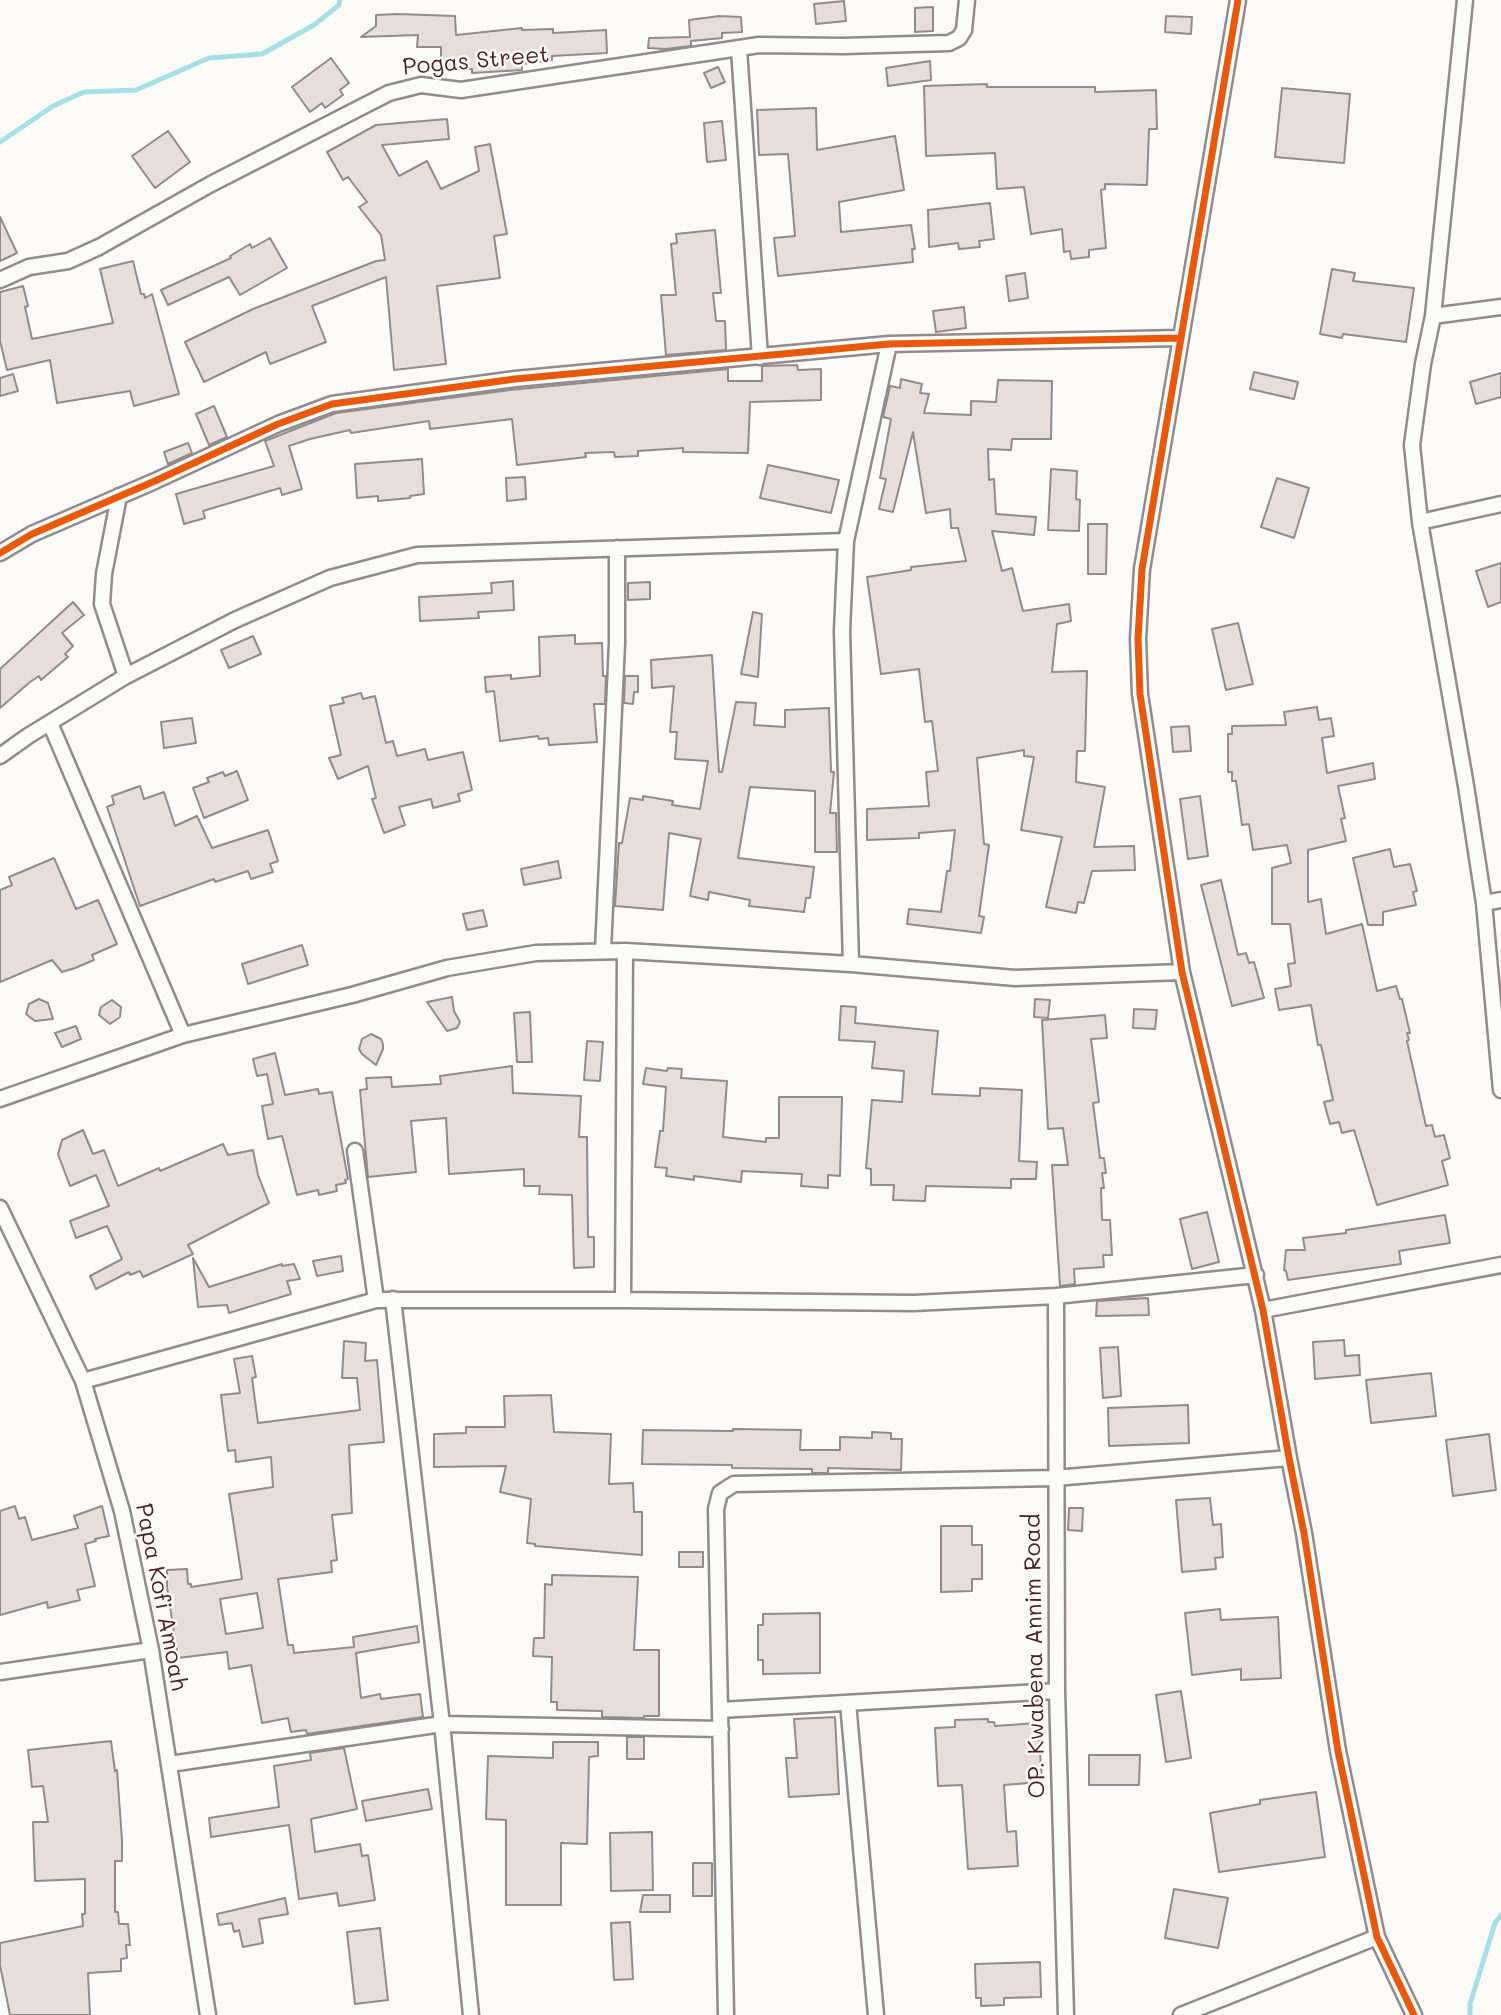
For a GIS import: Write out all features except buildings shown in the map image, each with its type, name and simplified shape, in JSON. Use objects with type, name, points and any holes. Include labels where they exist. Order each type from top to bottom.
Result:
[{"type":"street","name":"Pogas Street","points":[[0,280],[29,267],[68,261],[99,247],[211,184],[388,93],[421,85],[461,90],[759,46],[949,43],[958,38],[964,30],[967,0]]},
{"type":"street","points":[[1238,0],[1142,569],[1138,639],[1140,694],[1182,972],[1256,1275],[1304,1532],[1338,1751],[1377,1937],[1413,2015]]},
{"type":"street","points":[[1465,0],[1433,316],[1423,364],[1412,445],[1420,522],[1484,903],[1501,1090]]},
{"type":"street","points":[[739,49],[760,356]]},
{"type":"street","points":[[1433,316],[1501,307]]},
{"type":"street","points":[[0,553],[32,534],[278,424],[332,404],[515,379],[889,344],[1180,338]]},
{"type":"street","points":[[851,964],[842,631],[846,541],[889,344]]},
{"type":"street","points":[[119,496],[104,573],[102,604],[126,676]]},
{"type":"street","points":[[1420,522],[1501,504]]},
{"type":"street","points":[[0,756],[126,676],[235,620],[330,578],[417,555],[846,541]]},
{"type":"street","points":[[603,951],[617,656],[617,548]]},
{"type":"street","points":[[50,723],[183,1035]]},
{"type":"street","points":[[1484,903],[1501,900]]},
{"type":"street","points":[[0,1099],[183,1035],[352,995],[447,968],[536,953],[625,950],[851,964],[1015,978],[1182,972]]},
{"type":"street","points":[[623,1300],[625,950]]},
{"type":"street","points":[[355,1151],[376,1300]]},
{"type":"street","name":"Papa Kofi Amoah","points":[[0,1208],[83,1381],[122,1511],[151,1650],[208,2015]]},
{"type":"street","points":[[1263,1310],[1501,1265]]},
{"type":"street","points":[[83,1381],[376,1300],[914,1303],[1056,1296],[1256,1275]]},
{"type":"street","name":"OP. Kwabena Annim Road","points":[[1056,1296],[1057,1691],[1066,2015]]},
{"type":"street","points":[[393,1299],[442,1724],[471,2015]]},
{"type":"street","points":[[726,2015],[716,1509],[720,1493],[734,1484],[1055,1478],[1289,1458]]},
{"type":"street","points":[[0,1672],[151,1650]]},
{"type":"street","points":[[720,1710],[1057,1691]]},
{"type":"street","points":[[848,1703],[876,2015]]},
{"type":"street","points":[[170,1764],[442,1724],[721,1729]]},
{"type":"street","points":[[1181,2015],[1377,1937]]},
{"type":"waterway","points":[[0,142],[53,106],[84,92],[136,90],[209,58],[262,54],[314,25],[339,5],[340,0]]},
{"type":"waterway","points":[[1470,2015],[1470,2004],[1495,1923],[1501,1915]]},
{"type":"cycle path","points":[[1238,0],[1142,569],[1138,639],[1140,694],[1182,972],[1263,1310],[1304,1533],[1338,1751],[1377,1937],[1414,2015]]},
{"type":"cycle path","points":[[0,553],[32,534],[278,424],[332,404],[515,379],[889,344],[1180,338]]}]
